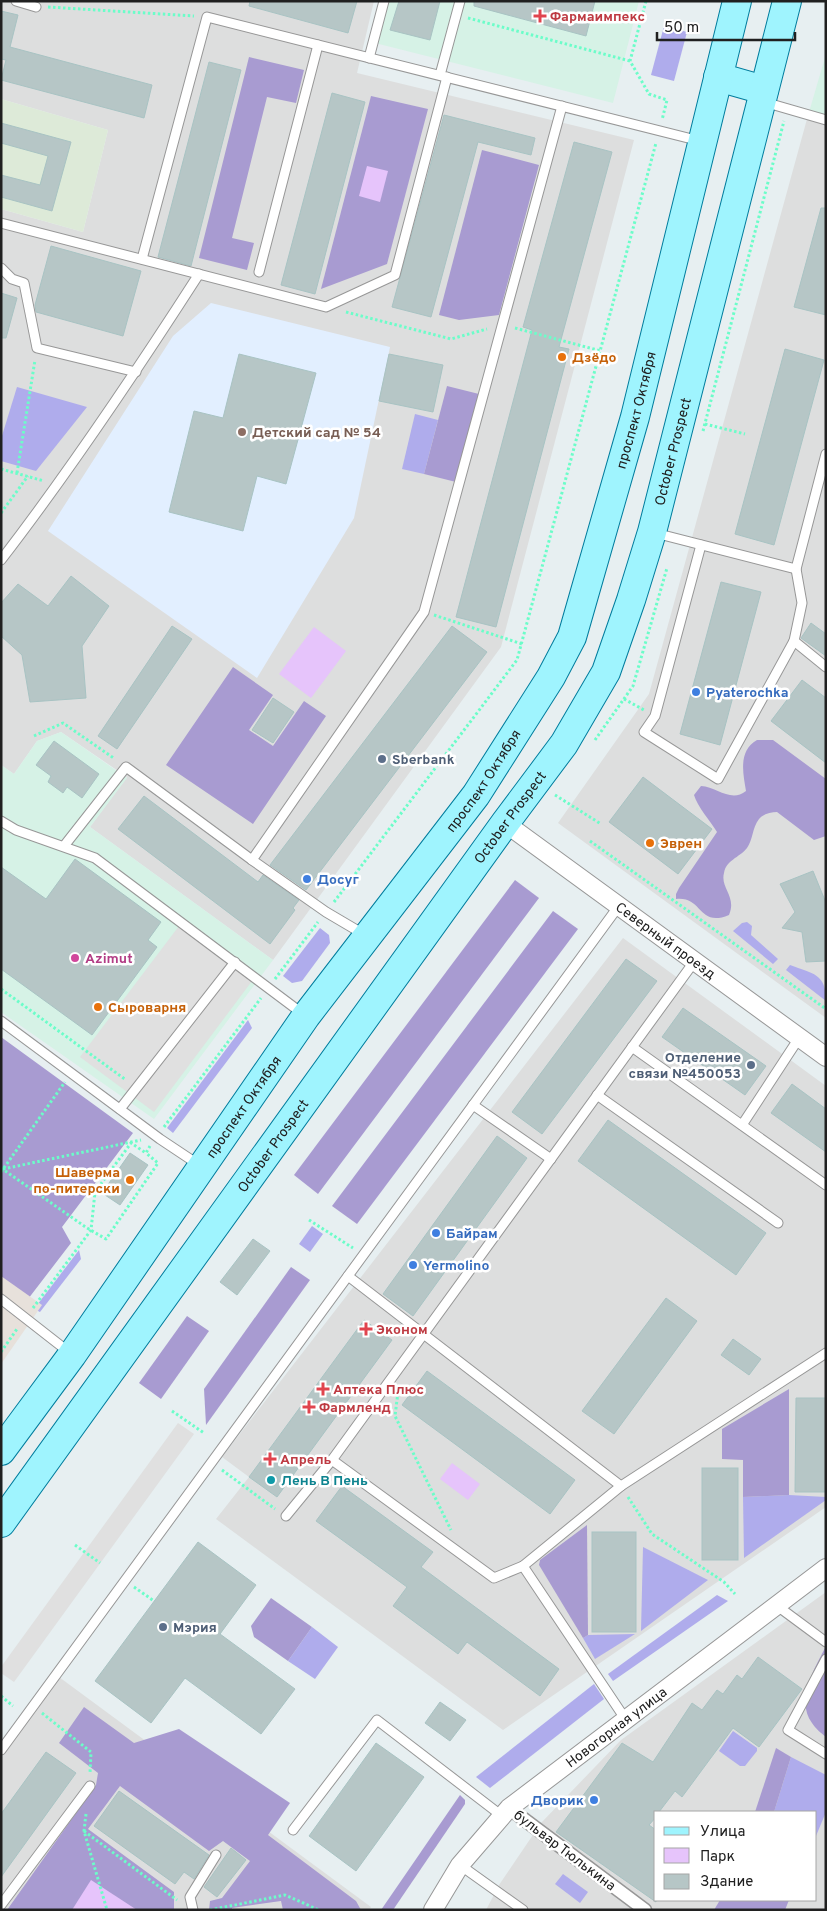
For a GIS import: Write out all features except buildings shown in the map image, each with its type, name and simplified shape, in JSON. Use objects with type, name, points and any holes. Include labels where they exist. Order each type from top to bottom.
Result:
[{"type":"main road","name":"проспект Октября","points":[[1,1451],[72,1355],[306,1016],[476,795],[551,677],[572,637],[635,417],[737,1]]},
{"type":"main road","name":"October Prospect","points":[[1,1523],[505,823],[564,744],[606,672],[652,532],[787,1]]},
{"type":"main road","points":[[718,77],[763,96]]},
{"type":"street","name":"Северный проезд","points":[[505,823],[826,1057]]},
{"type":"street","name":"Новогорная улица","points":[[434,1910],[460,1865],[506,1812],[775,1604],[826,1568]]},
{"type":"street","name":"бульвар Тюлькина","points":[[506,1812],[645,1910]]},
{"type":"lane","points":[[16,1],[36,6]]},
{"type":"lane","points":[[369,58],[384,1]]},
{"type":"lane","points":[[1,222],[326,307],[395,275],[460,1]]},
{"type":"lane","points":[[142,259],[207,17],[701,142]]},
{"type":"lane","points":[[259,272],[318,45]]},
{"type":"lane","points":[[763,96],[826,120]]},
{"type":"lane","points":[[252,860],[424,612],[562,106]]},
{"type":"lane","points":[[1,268],[12,279],[24,284],[37,348],[136,372]]},
{"type":"lane","points":[[1,560],[58,485],[136,372],[199,274]]},
{"type":"lane","points":[[701,545],[655,716],[644,732],[718,779],[794,641],[802,603],[796,569],[826,454]]},
{"type":"lane","points":[[652,532],[796,569]]},
{"type":"lane","points":[[794,641],[826,667]]},
{"type":"lane","points":[[64,846],[126,767],[252,860],[326,912],[367,937]]},
{"type":"lane","points":[[1,821],[16,830],[95,858],[306,1016]]},
{"type":"lane","points":[[1,1750],[618,907]]},
{"type":"lane","points":[[120,1109],[235,962]]},
{"type":"lane","points":[[286,1516],[332,1460],[694,962]]},
{"type":"lane","points":[[1,1021],[156,1137],[202,1167]]},
{"type":"lane","points":[[742,1125],[799,1038]]},
{"type":"lane","points":[[632,1047],[826,1185]]},
{"type":"lane","points":[[597,1095],[778,1223]]},
{"type":"lane","points":[[473,1105],[551,1159]]},
{"type":"lane","points":[[348,1276],[621,1486]]},
{"type":"lane","points":[[1,1299],[72,1355]]},
{"type":"lane","points":[[332,1460],[494,1578],[523,1566],[621,1486],[826,1352]]},
{"type":"lane","points":[[523,1566],[626,1720]]},
{"type":"lane","points":[[775,1604],[826,1642]]},
{"type":"lane","points":[[826,1659],[788,1730],[826,1754]]},
{"type":"lane","points":[[293,1830],[377,1720],[506,1812]]},
{"type":"lane","points":[[1,1905],[90,1786]]},
{"type":"lane","points":[[193,1910],[190,1897],[216,1855]]},
{"type":"lane","points":[[460,1865],[523,1910]]},
{"type":"path","points":[[146,1152],[517,660],[667,100],[649,94],[630,61],[646,1]]},
{"type":"path","points":[[36,6],[207,17]]},
{"type":"path","points":[[465,17],[630,61]]},
{"type":"path","points":[[326,307],[451,340],[503,325],[601,351]]},
{"type":"path","points":[[17,473],[37,348]]},
{"type":"path","points":[[705,424],[745,434]]},
{"type":"path","points":[[1,469],[58,485]]},
{"type":"path","points":[[1,513],[28,476]]},
{"type":"path","points":[[424,612],[522,644]]},
{"type":"path","points":[[34,736],[63,723],[126,767]]},
{"type":"path","points":[[556,795],[601,824]]},
{"type":"path","points":[[590,841],[826,1009]]},
{"type":"path","points":[[1,989],[137,1088]]},
{"type":"path","points":[[2,1170],[72,1073]]},
{"type":"path","points":[[2,1170],[156,1137]]},
{"type":"path","points":[[2,1170],[106,1239],[158,1163],[146,1152],[131,1143]]},
{"type":"path","points":[[1,1352],[91,1230],[95,1192],[131,1143]]},
{"type":"path","points":[[309,1220],[363,1255]]},
{"type":"path","points":[[401,1366],[395,1416],[464,1556]]},
{"type":"path","points":[[172,1411],[204,1433]]},
{"type":"path","points":[[221,1470],[286,1516]]},
{"type":"path","points":[[621,1486],[652,1534],[724,1582],[735,1594]]},
{"type":"path","points":[[75,1545],[100,1563]]},
{"type":"path","points":[[125,1580],[154,1601]]},
{"type":"path","points":[[1,1696],[14,1706]]},
{"type":"path","points":[[41,1712],[91,1752],[90,1786],[84,1831],[107,1910]]},
{"type":"path","points":[[84,1831],[182,1904]]},
{"type":"path","points":[[210,1910],[285,1895],[318,1910]]},
{"type":"shaded area","points":[[1,1],[374,1],[357,73],[634,140],[501,647],[273,960],[90,827],[127,777],[61,732],[37,741],[14,774],[1,765],[1,209],[83,232],[108,130],[1,99]]},
{"type":"shaded area","points":[[381,1],[639,1],[613,103],[371,42]]},
{"type":"shaded area","points":[[664,26],[687,32],[674,81],[651,75]]},
{"type":"shaded area","points":[[826,54],[826,124],[807,119]]},
{"type":"shaded area","points":[[249,57],[304,70],[296,103],[267,97],[232,238],[254,243],[247,270],[199,258]]},
{"type":"shaded area","points":[[371,96],[428,109],[387,264],[321,289]]},
{"type":"shaded area","points":[[1,99],[108,130],[83,232],[1,209]]},
{"type":"shaded area","points":[[807,119],[826,124],[826,1018],[558,823],[649,694]]},
{"type":"shaded area","points":[[482,150],[539,165],[499,315],[459,320],[439,315]]},
{"type":"shaded area","name":"Детский сад № 54","points":[[211,303],[390,347],[354,518],[257,678],[48,531],[173,336]]},
{"type":"shaded area","points":[[447,386],[479,394],[456,482],[424,474]]},
{"type":"shaded area","points":[[17,387],[87,407],[36,471],[1,461],[1,439]]},
{"type":"shaded area","points":[[415,414],[438,420],[424,474],[402,469]]},
{"type":"shaded area","points":[[233,667],[273,695],[249,730],[273,746],[304,701],[326,716],[253,824],[166,765]]},
{"type":"shaded area","points":[[61,732],[127,778],[90,827],[273,960],[154,1119],[1,1012],[1,765],[14,774],[37,741]]},
{"type":"shaded area","points":[[757,740],[773,740],[826,779],[826,836],[814,840],[777,812],[763,816],[757,823],[747,848],[730,862],[725,869],[723,878],[731,903],[729,915],[711,918],[691,902],[685,899],[676,899],[679,888],[717,832],[694,795],[701,786],[729,795],[740,794],[746,791],[743,770],[744,756],[751,745]]},
{"type":"shaded area","points":[[515,880],[539,898],[318,1194],[294,1175]]},
{"type":"shaded area","points":[[553,911],[578,929],[357,1224],[332,1206]]},
{"type":"shaded area","points":[[747,922],[752,926],[751,935],[778,959],[773,964],[733,931],[742,923]]},
{"type":"shaded area","points":[[179,926],[252,981],[154,1112],[80,1057]]},
{"type":"shaded area","points":[[320,928],[329,935],[330,943],[302,981],[292,983],[283,976]]},
{"type":"shaded area","points":[[623,938],[826,1086],[826,1507],[503,1730],[216,1519],[249,1477],[222,1457]]},
{"type":"shaded area","points":[[790,965],[811,973],[821,980],[824,985],[826,1001],[786,970]]},
{"type":"shaded area","points":[[248,1020],[252,1028],[173,1133],[167,1128]]},
{"type":"shaded area","points":[[1,1037],[133,1133],[62,1227],[71,1243],[25,1303],[1,1285]]},
{"type":"shaded area","points":[[312,1226],[323,1234],[310,1252],[299,1244]]},
{"type":"shaded area","points":[[79,1250],[81,1259],[40,1312],[34,1309]]},
{"type":"shaded area","points":[[291,1267],[310,1280],[206,1425],[204,1389]]},
{"type":"shaded area","points":[[1,1276],[42,1305],[1,1364]]},
{"type":"shaded area","points":[[187,1316],[209,1331],[161,1399],[139,1383]]},
{"type":"shaded area","points":[[789,1389],[789,1495],[743,1497],[743,1460],[722,1459],[722,1429]]},
{"type":"shaded area","points":[[178,1423],[194,1434],[14,1682],[1,1673],[1,1667]]},
{"type":"shaded area","points":[[789,1495],[826,1497],[826,1500],[744,1558],[743,1497]]},
{"type":"shaded area","points":[[587,1525],[588,1635],[583,1638],[539,1565],[540,1560]]},
{"type":"shaded area","points":[[643,1547],[708,1580],[641,1631]]},
{"type":"shaded area","points":[[826,1592],[826,1910],[486,1910],[499,1885],[541,1823],[621,1740]]},
{"type":"shaded area","points":[[717,1595],[728,1601],[613,1681],[608,1674]]},
{"type":"shaded area","points":[[271,1598],[312,1627],[288,1661],[254,1637],[251,1626]]},
{"type":"shaded area","points":[[312,1627],[338,1647],[315,1679],[288,1661]]},
{"type":"shaded area","points":[[635,1634],[595,1659],[583,1638],[588,1635]]},
{"type":"shaded area","points":[[826,1646],[826,1737],[812,1723],[807,1714],[805,1704],[812,1674]]},
{"type":"shaded area","points":[[59,1677],[371,1907],[369,1910],[1,1910],[1,1758]]},
{"type":"shaded area","points":[[594,1684],[604,1699],[490,1788],[476,1777]]},
{"type":"shaded area","points":[[84,1707],[134,1743],[179,1729],[290,1803],[268,1835],[356,1901],[361,1910],[283,1910],[281,1901],[232,1908],[232,1910],[209,1910],[210,1901],[222,1898],[250,1861],[223,1841],[209,1851],[120,1786],[88,1829],[174,1892],[174,1910],[7,1910],[96,1785],[98,1773],[59,1743]]},
{"type":"shaded area","points":[[733,1731],[757,1748],[757,1751],[745,1766],[740,1766],[719,1751]]},
{"type":"shaded area","points":[[776,1748],[791,1757],[774,1811],[755,1811]]},
{"type":"shaded area","points":[[791,1757],[826,1775],[826,1812],[817,1834],[817,1811],[774,1811]]},
{"type":"shaded area","points":[[460,1795],[465,1800],[465,1804],[393,1910],[381,1910]]},
{"type":"shaded area","points":[[563,1874],[588,1892],[580,1903],[555,1884]]},
{"type":"shaded area","points":[[719,1901],[789,1901],[785,1910],[714,1910]]},
{"type":"green space","points":[[367,166],[388,171],[380,202],[359,196]]},
{"type":"green space","points":[[314,627],[346,651],[311,698],[279,674]]},
{"type":"green space","points":[[452,1463],[480,1484],[468,1500],[440,1479]]},
{"type":"green space","points":[[91,1880],[137,1910],[72,1910]]},
{"type":"place","name":"Фармаимпекс","points":[[540,16]]},
{"type":"place","name":"Дзёдо","points":[[562,357]]},
{"type":"place","name":"Детский сад № 54","points":[[242,432]]},
{"type":"place","name":"Pyaterochka","points":[[696,692]]},
{"type":"place","name":"Sberbank","points":[[382,759]]},
{"type":"place","name":"Эврен","points":[[650,843]]},
{"type":"place","name":"Досуг","points":[[307,879]]},
{"type":"place","name":"Azimut","points":[[75,958]]},
{"type":"place","name":"Сыроварня","points":[[98,1007]]},
{"type":"place","name":"Отделение связи №450053","points":[[751,1065]]},
{"type":"place","name":"Шаверма по-питерски","points":[[130,1180]]},
{"type":"place","name":"Байрам","points":[[436,1233]]},
{"type":"place","name":"Yermolino","points":[[413,1265]]},
{"type":"place","name":"Эконом","points":[[366,1329]]},
{"type":"place","name":"Аптека Плюс","points":[[323,1389]]},
{"type":"place","name":"Фармленд","points":[[309,1407]]},
{"type":"place","name":"Апрель","points":[[270,1459]]},
{"type":"place","name":"Лень В Пень","points":[[271,1480]]},
{"type":"place","name":"Мэрия","points":[[163,1627]]},
{"type":"place","name":"Дворик","points":[[594,1800]]}]
